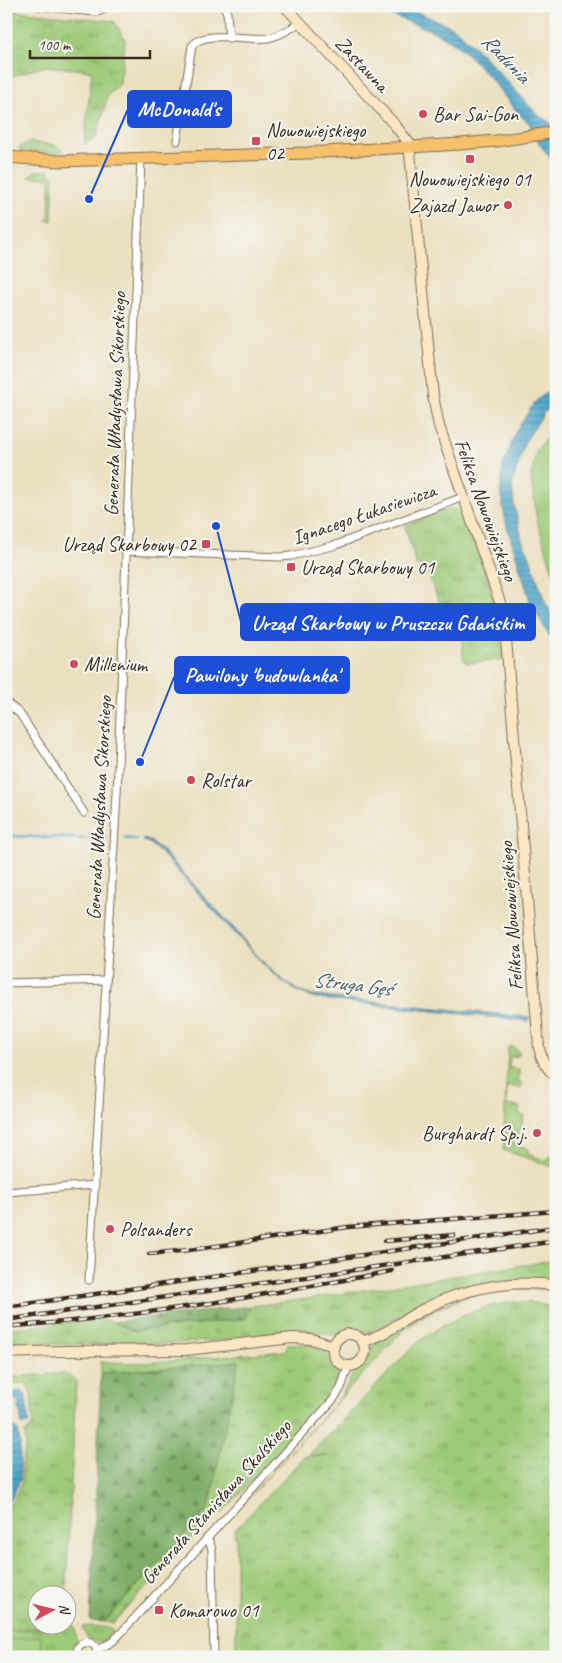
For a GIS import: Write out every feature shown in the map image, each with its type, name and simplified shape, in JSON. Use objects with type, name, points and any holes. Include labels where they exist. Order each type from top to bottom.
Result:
[{"type":"main road","points":[[6,157],[59,161],[259,155],[496,141],[556,132]]},
{"type":"street","points":[[40,6],[95,12],[100,11],[106,6]]},
{"type":"street","points":[[224,6],[227,13],[229,38]]},
{"type":"street","name":"Zastawna","points":[[286,6],[397,128],[410,147]]},
{"type":"street","points":[[177,141],[192,46],[195,42],[205,38],[272,37],[300,22]]},
{"type":"street","name":"Feliksa Nowowiejskiego","points":[[410,147],[433,396],[441,435],[500,598],[506,630],[538,1035],[542,1060],[556,1077]]},
{"type":"street","name":"Generała Władysława Sikorskiego","points":[[89,1280],[117,783],[141,158]]},
{"type":"street","name":"Ignacego Łukasiewicza","points":[[125,551],[290,556],[336,545],[463,497]]},
{"type":"street","points":[[6,702],[20,714],[84,813]]},
{"type":"street","points":[[6,983],[106,980]]},
{"type":"street","points":[[6,1191],[94,1185]]},
{"type":"street","points":[[348,1367],[336,1359],[334,1355],[334,1346],[339,1338],[347,1334],[356,1336],[363,1342],[389,1330],[427,1307],[482,1288],[530,1283],[556,1285]]},
{"type":"street","points":[[6,1353],[186,1350],[293,1338],[311,1339],[334,1346]]},
{"type":"street","name":"Generała Stanisława Skalskiego","points":[[97,1654],[112,1642],[333,1400],[341,1388],[348,1367],[357,1364],[364,1357],[365,1347],[363,1342]]},
{"type":"street","points":[[206,1539],[210,1543],[212,1550],[214,1657]]},
{"type":"street","points":[[76,1657],[77,1649],[83,1643],[91,1643],[97,1654]]},
{"type":"green space","points":[[6,10],[114,21],[125,40],[120,84],[108,95],[96,138],[84,144],[92,71],[45,66],[6,78]]},
{"type":"green space","points":[[31,142],[55,145],[63,151],[58,153],[20,150],[19,147]]},
{"type":"green space","points":[[34,171],[49,171],[49,174],[54,176],[52,221],[47,221],[47,218],[49,218],[50,178],[29,177]]},
{"type":"green space","points":[[556,425],[556,581],[537,521],[531,477],[537,450]]},
{"type":"green space","points":[[457,509],[467,519],[492,592],[500,627],[503,660],[466,663],[463,656],[462,602],[439,602],[424,565],[417,567],[405,526],[445,510]]},
{"type":"green space","points":[[508,1047],[514,1047],[521,1054],[517,1054],[517,1057],[510,1057],[509,1068],[519,1069],[519,1082],[522,1083],[521,1088],[507,1086],[506,1105],[520,1107],[519,1114],[524,1116],[517,1139],[513,1138],[512,1143],[529,1149],[527,1154],[548,1161],[550,1156],[556,1158],[556,1168],[503,1150]]},
{"type":"green space","points":[[556,1260],[556,1281],[535,1279],[420,1306],[365,1334],[348,1332],[335,1336],[300,1331],[226,1340],[159,1344],[42,1344],[6,1348],[6,1329],[99,1319],[113,1322],[134,1331],[244,1319],[251,1306],[301,1300]]},
{"type":"green space","points":[[521,1287],[556,1290],[513,1290],[473,1296],[454,1301],[417,1320],[400,1334],[228,1520],[340,1398],[354,1372],[367,1360],[373,1345],[406,1323],[437,1307],[455,1300],[485,1292]]},
{"type":"green space","points":[[513,1302],[535,1303],[556,1308],[556,1657],[236,1657],[236,1540],[234,1531],[305,1456],[329,1456],[309,1455],[417,1343],[439,1328],[462,1316],[486,1307]]},
{"type":"green space","points":[[251,1306],[244,1319],[134,1331],[113,1322]]},
{"type":"green space","points":[[288,1344],[314,1346],[329,1355],[336,1366],[338,1378],[329,1396],[221,1514],[217,1511],[113,1623],[104,1622],[209,1507],[238,1361],[101,1373],[101,1362],[143,1363],[285,1351]]},
{"type":"green space","points":[[239,1361],[209,1507],[104,1622],[90,1621],[101,1373]]},
{"type":"green space","points":[[63,1373],[76,1380],[66,1586],[28,1586],[28,1628],[6,1630],[6,1509],[14,1500],[22,1481],[22,1464],[26,1445],[25,1433],[33,1426],[31,1392],[26,1383],[7,1385],[6,1378]]},
{"type":"green space","points":[[82,1627],[110,1628],[115,1633],[105,1640],[96,1642],[88,1637]]},
{"type":"green space","points":[[28,1630],[28,1636],[76,1636],[73,1657],[6,1657],[6,1632]]},
{"type":"green space","points":[[41,1636],[43,1657],[6,1657],[6,1640]]},
{"type":"water","points":[[370,6],[402,6],[458,31],[482,54],[538,115],[553,125],[556,130],[556,165],[540,145],[529,123],[519,114],[475,62],[455,44],[435,32]]},
{"type":"water","points":[[556,384],[556,401],[544,413],[525,442],[512,485],[522,540],[529,554],[545,602],[556,622],[556,647],[531,604],[507,527],[500,493],[503,466],[516,431],[535,402]]},
{"type":"water","points":[[143,839],[150,841],[164,852],[268,967],[301,991],[313,996],[529,1017],[529,1021],[327,1000],[301,993],[280,980],[266,967],[163,855],[149,843],[143,841]]},
{"type":"water","points":[[22,1391],[26,1396],[29,1424],[22,1425],[18,1401],[14,1399],[6,1400],[6,1392]]},
{"type":"water","points":[[6,1407],[8,1421],[18,1431],[20,1480],[12,1498],[6,1505]]},
{"type":"waterway","name":"Struga Gęś","points":[[6,836],[106,838]]},
{"type":"waterway","name":"Struga Gęś","points":[[124,838],[137,840]]},
{"type":"railway","points":[[149,1254],[348,1227],[556,1211]]},
{"type":"railway","points":[[6,1307],[556,1227]]},
{"type":"railway","points":[[385,1241],[454,1235]]},
{"type":"railway","points":[[6,1320],[556,1241]]},
{"type":"railway","points":[[14,1326],[156,1311],[392,1271]]},
{"type":"place","name":"Bar Sai-Gon","points":[[423,114]]},
{"type":"place","name":"Nowowiejskiego 02","points":[[256,141]]},
{"type":"place","name":"Nowowiejskiego 01","points":[[470,159]]},
{"type":"place","name":"McDonald's","points":[[89,199]]},
{"type":"place","name":"Zajazd Jawor","points":[[508,205]]},
{"type":"place","name":"Urząd Skarbowy w Pruszczu Gdańskim","points":[[216,526]]},
{"type":"place","name":"Urząd Skarbowy 02","points":[[206,544]]},
{"type":"place","name":"Urząd Skarbowy 01","points":[[291,567]]},
{"type":"place","name":"Millenium","points":[[74,664]]},
{"type":"place","name":"Pawilony 'budowlanka'","points":[[140,762]]},
{"type":"place","name":"Rolstar","points":[[191,780]]},
{"type":"place","name":"Burghardt Sp.j.","points":[[537,1133]]},
{"type":"place","name":"Polsanders","points":[[110,1229]]},
{"type":"place","name":"Komarowo 01","points":[[159,1610]]},
{"type":"water label","name":"Radunia","points":[[506,58]]}]
